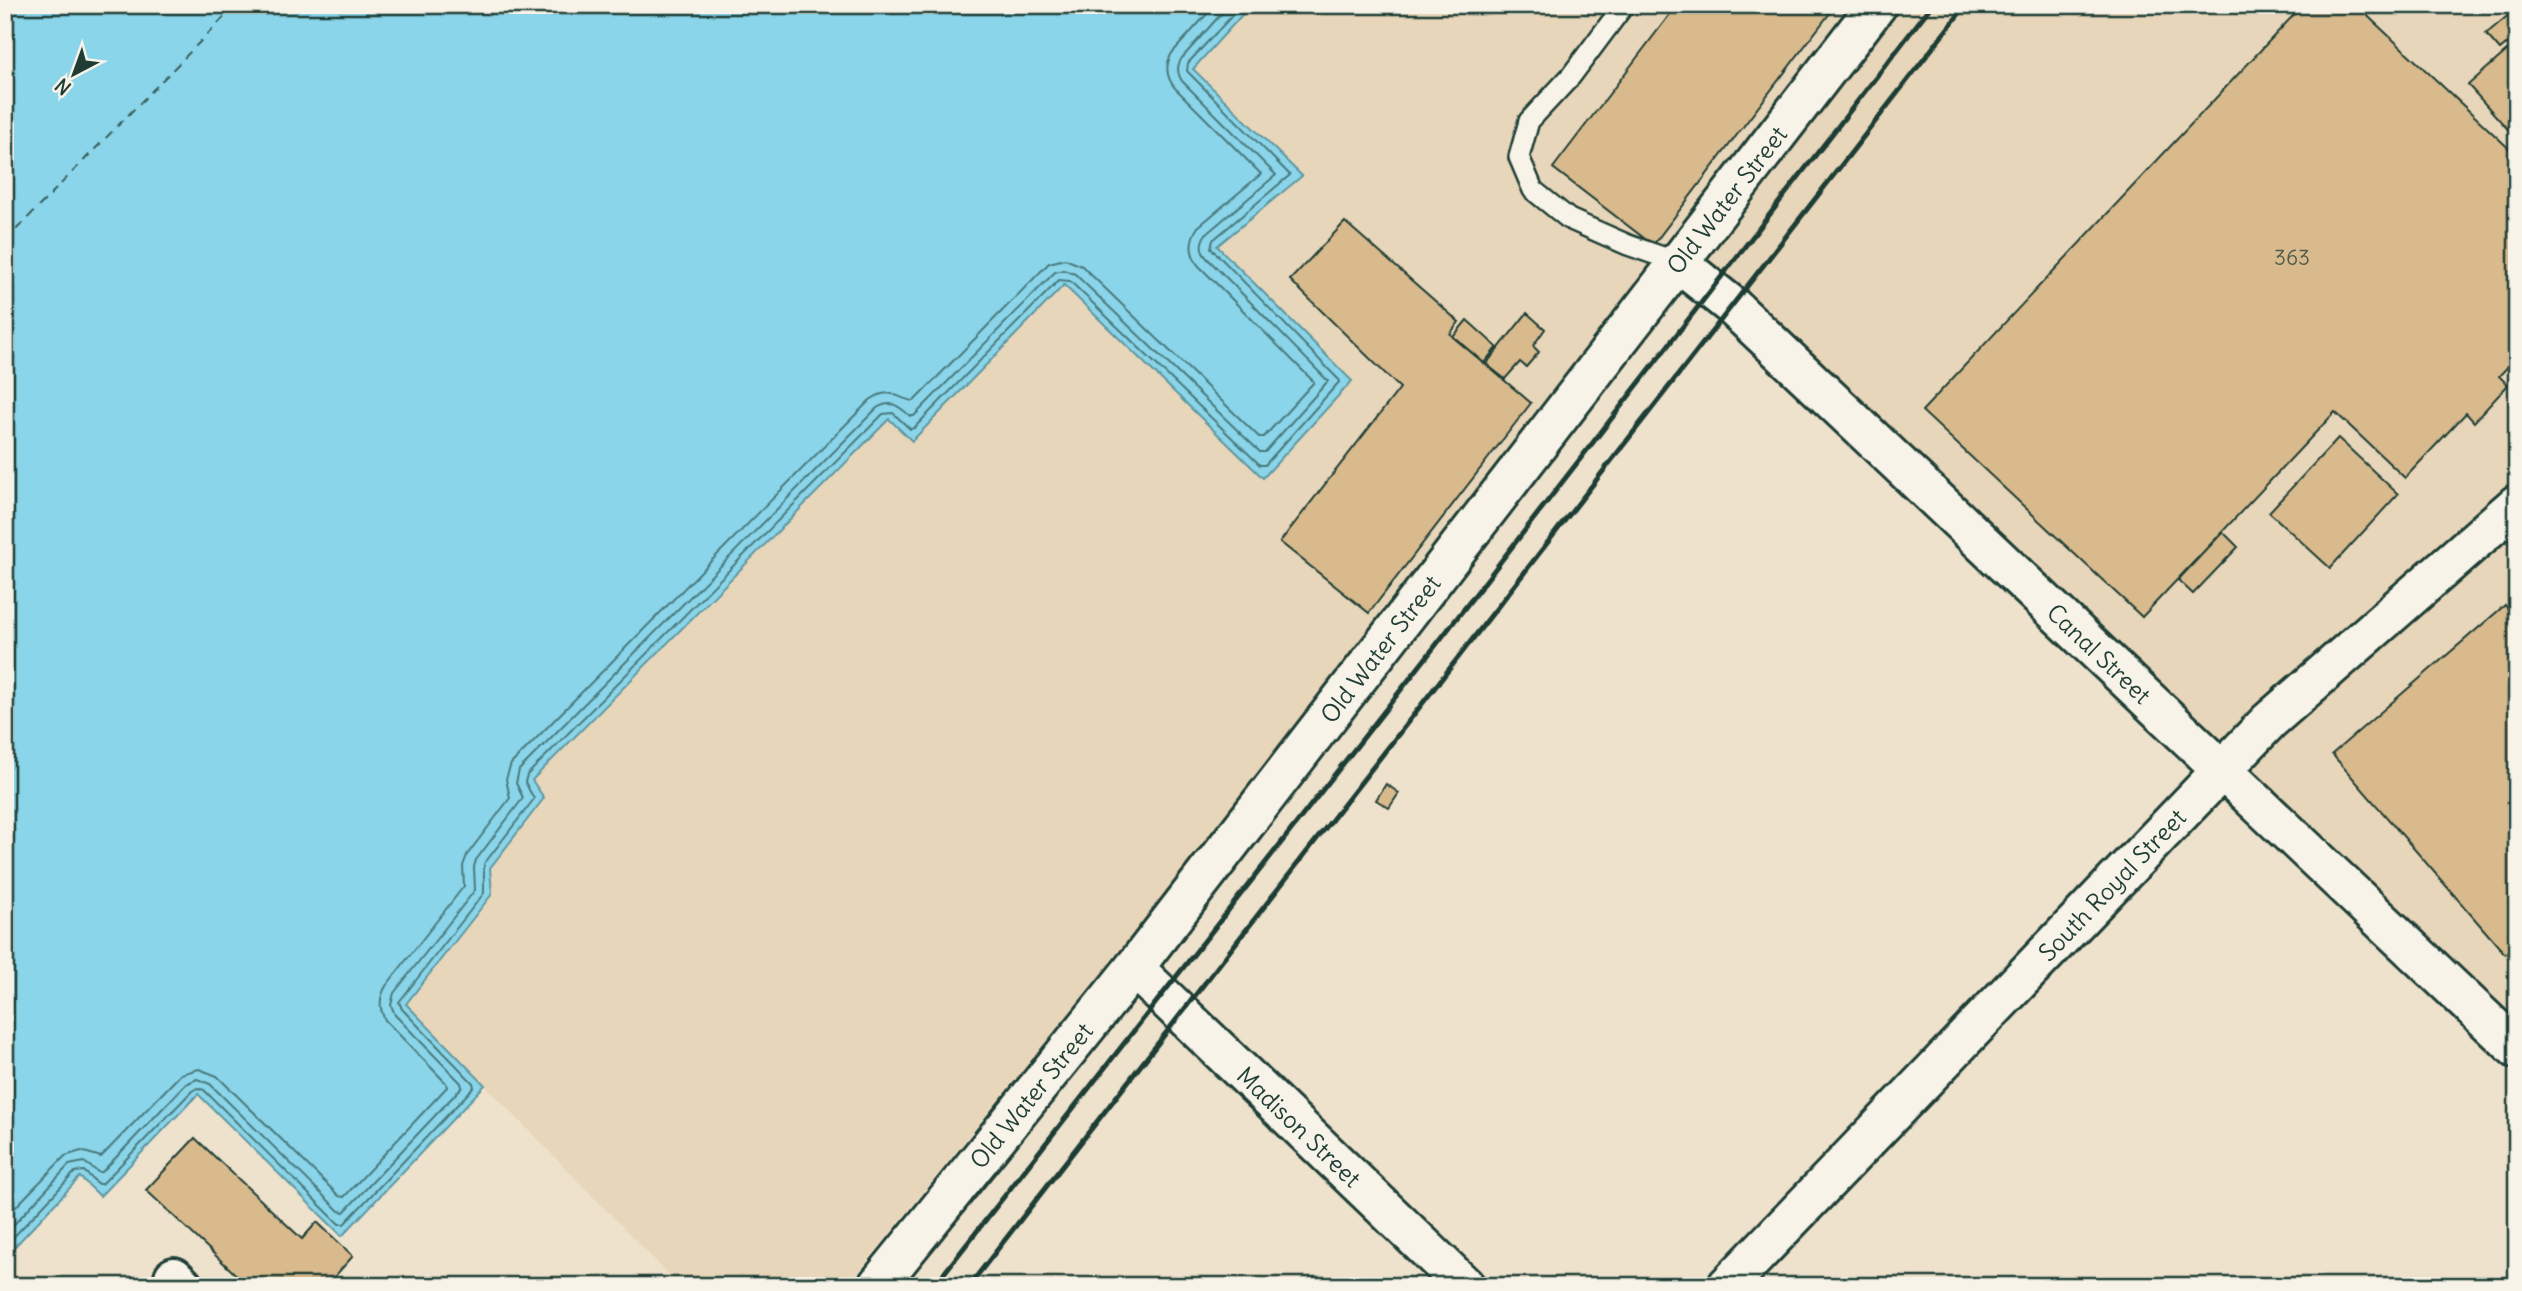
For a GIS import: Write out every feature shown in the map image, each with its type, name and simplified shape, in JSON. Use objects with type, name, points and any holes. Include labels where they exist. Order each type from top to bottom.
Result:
[{"type":"street","name":"Old Water Street","points":[[877,1286],[1134,968],[1877,5]]},
{"type":"street","name":"Canal Street","points":[[1677,262],[1731,305],[2517,1049]]},
{"type":"street","name":"South Royal Street","points":[[1727,1286],[2269,721],[2517,504]]},
{"type":"street","name":"Madison Street","points":[[1134,968],[1465,1286]]},
{"type":"lane","points":[[1624,5],[1571,76],[1529,121],[1518,157],[1533,190],[1569,219],[1628,245],[1677,262]]},
{"type":"shaded area","points":[[1251,5],[2517,5],[2517,1039],[1677,263],[847,1286],[680,1286],[406,1004],[492,894],[490,868],[544,798],[531,780],[889,418],[912,440],[1064,285],[1263,477],[1351,381],[1216,246],[1193,69]]},
{"type":"water","points":[[5,5],[1251,5],[1193,69],[1302,176],[1217,246],[1352,381],[1263,478],[1064,285],[912,441],[889,419],[532,780],[544,798],[490,868],[492,894],[406,1004],[485,1085],[342,1236],[198,1094],[100,1196],[80,1177],[5,1257]]},
{"type":"building","points":[[1677,5],[1836,5],[1653,245],[1553,168]]},
{"type":"building","points":[[2303,5],[2356,5],[2517,156],[2517,357],[2499,376],[2508,385],[2474,422],[2466,413],[2405,478],[2335,412],[2142,617],[1922,411]]},
{"type":"building","points":[[2512,12],[2517,18],[2517,36],[2500,50],[2486,34]]},
{"type":"building","points":[[2517,42],[2517,130],[2512,134],[2468,85]]},
{"type":"building","points":[[1345,222],[1459,322],[1450,334],[1531,403],[1369,613],[1280,542],[1400,388],[1290,280]]},
{"type":"building","points":[[1527,313],[1545,329],[1533,346],[1539,352],[1526,367],[1520,362],[1505,379],[1486,364]]},
{"type":"building","points":[[1467,320],[1497,347],[1484,363],[1453,337]]},
{"type":"building","points":[[2338,438],[2398,494],[2330,568],[2269,512]]},
{"type":"building","points":[[2223,532],[2238,547],[2193,594],[2178,580]]},
{"type":"building","points":[[2505,605],[2517,619],[2517,943],[2505,954],[2332,754]]},
{"type":"building","points":[[1386,784],[1399,793],[1389,808],[1376,800]]},
{"type":"building","points":[[195,1138],[302,1239],[317,1222],[353,1256],[326,1286],[248,1286],[146,1190]]},
{"type":"ferry route","points":[[5,241],[236,5]]},
{"type":"railway","points":[[934,1286],[1932,5]]},
{"type":"railway","points":[[969,1286],[1966,5]]}]
